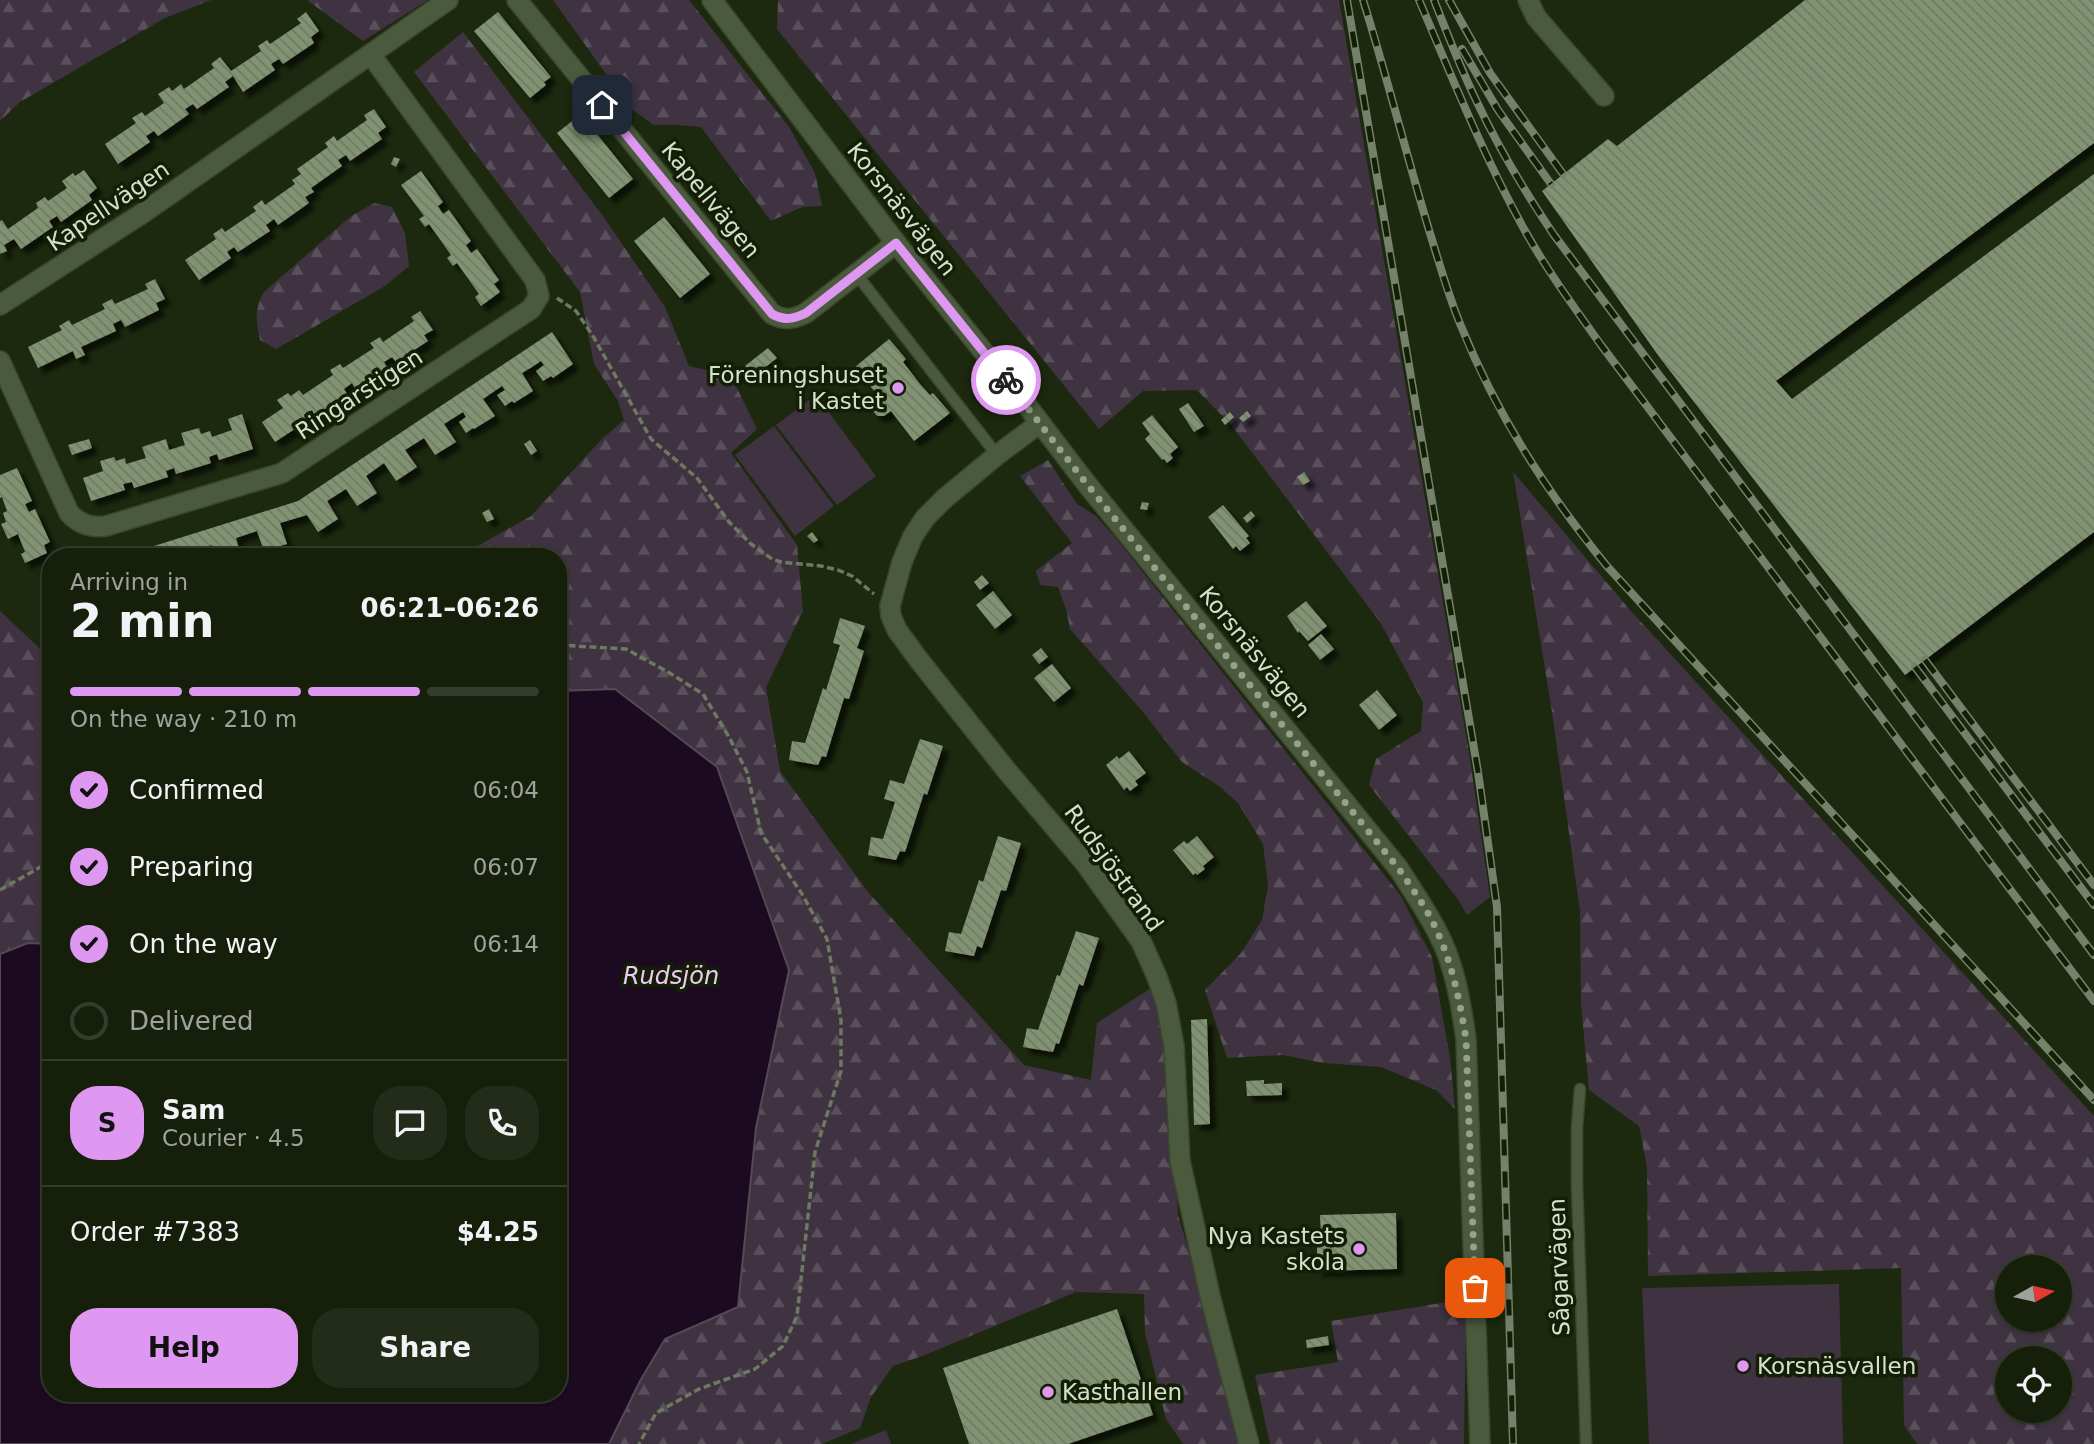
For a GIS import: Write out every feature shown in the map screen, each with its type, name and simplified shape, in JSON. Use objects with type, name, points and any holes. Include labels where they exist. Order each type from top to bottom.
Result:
[{"type":"street","name":"Kapellvägen","points":[[0,305],[143,213],[448,0]]},
{"type":"street","name":"Kapellvägen","points":[[517,0],[772,314],[789,319],[806,313],[896,243]]},
{"type":"street","points":[[1528,0],[1536,17],[1604,96]]},
{"type":"street","name":"Korsnäsvägen","points":[[716,2],[896,243],[1086,483],[1399,869],[1429,915],[1449,959],[1461,1004],[1466,1039],[1480,1444]]},
{"type":"street","points":[[371,55],[535,279],[539,291]]},
{"type":"street","name":"Ringarstigen","points":[[0,361],[69,513],[83,524],[92,527],[106,526],[282,473],[524,314],[535,304],[539,291]]},
{"type":"street","points":[[890,606],[902,562],[925,518],[997,455],[1040,423]]},
{"type":"street","name":"Rudsjöstrand","points":[[890,606],[893,623],[902,638],[1007,771],[1078,854],[1141,941],[1157,977],[1166,1003],[1174,1046],[1180,1161],[1193,1226],[1249,1444]]},
{"type":"lane","points":[[858,275],[997,455]]},
{"type":"lane","name":"Sågarvägen","points":[[1580,1089],[1577,1185],[1586,1444]]},
{"type":"path","points":[[539,291],[561,299],[576,311],[652,439],[697,478],[729,522],[751,544],[781,562],[821,566],[852,576],[890,606]]},
{"type":"path","points":[[567,646],[626,649],[703,694],[747,772],[761,833],[802,894],[827,939],[841,1020],[841,1071],[815,1152],[797,1316],[783,1346],[755,1369],[699,1389],[656,1413],[639,1444]]},
{"type":"path","points":[[0,890],[42,866]]},
{"type":"green space","points":[[0,0],[211,0],[165,18],[20,102],[0,121]]},
{"type":"green space","points":[[307,0],[428,0],[363,41]]},
{"type":"green space","points":[[553,0],[689,0],[789,127],[815,173],[822,206],[802,207],[771,221],[701,127],[654,125],[631,109]]},
{"type":"green space","points":[[778,0],[1339,0],[1469,753],[1490,897],[1467,915],[1457,898],[1369,785],[1376,759],[1421,731],[1423,702],[1380,622],[1232,426],[1197,390],[1143,391],[1099,429],[777,29]]},
{"type":"green space","points":[[463,32],[603,216],[665,307],[689,366],[731,376],[757,429],[731,453],[797,545],[803,611],[766,687],[780,771],[868,892],[1024,1065],[1091,1080],[1097,1023],[1157,984],[1168,1037],[1178,1215],[1202,1294],[1239,1444],[1183,1444],[1166,1419],[1145,1333],[1144,1294],[1076,1292],[893,1366],[871,1397],[860,1428],[822,1444],[609,1444],[640,1381],[665,1339],[738,1307],[756,1128],[789,970],[615,689],[567,691],[567,548],[474,548],[531,516],[603,438],[624,420],[618,401],[594,364],[580,292],[414,72]]},
{"type":"green space","points":[[374,203],[392,207],[405,233],[409,266],[385,286],[276,349],[260,340],[257,315],[264,292],[350,217]]},
{"type":"green space","points":[[816,395],[876,476],[837,505],[776,425]]},
{"type":"green space","points":[[774,426],[834,506],[795,536],[735,455]]},
{"type":"green space","points":[[1048,460],[1077,504],[1096,516],[1114,536],[1401,896],[1432,957],[1450,1058],[1455,1109],[1436,1090],[1381,1067],[1323,1063],[1283,1055],[1227,1058],[1205,990],[1241,953],[1262,920],[1268,886],[1263,844],[1238,803],[1219,786],[1182,762],[1143,712],[1070,629],[1058,587],[1040,585],[1036,571],[1072,543],[1020,476]]},
{"type":"green space","points":[[1513,472],[1630,610],[2094,1116],[2094,1444],[1917,1444],[1904,1425],[1901,1268],[1648,1276],[1647,1167],[1639,1126],[1589,1090],[1581,1005],[1580,911],[1552,712]]},
{"type":"green space","points":[[0,611],[42,651],[42,944],[28,943],[0,954]]},
{"type":"green space","name":"Korsnäsvallen","points":[[1839,1284],[1843,1444],[1649,1444],[1642,1288]]},
{"type":"green space","points":[[1466,1299],[1464,1444],[1270,1444],[1255,1375],[1338,1362],[1331,1321]]},
{"type":"green space","points":[[886,1430],[891,1444],[851,1444]]},
{"type":"water","name":"Rudsjön","points":[[615,689],[717,767],[789,970],[756,1128],[738,1307],[665,1339],[640,1381],[609,1444],[0,1444],[0,954],[28,943],[42,944],[42,1402],[567,1402],[567,691]]},
{"type":"building","points":[[1805,0],[2094,0],[2094,143],[1776,381],[1792,399],[2094,174],[2094,532],[1905,675],[1660,358],[1542,191],[1608,139],[1617,146]]},
{"type":"building","points":[[306,12],[319,31],[311,37],[314,43],[283,64],[279,59],[271,64],[275,70],[243,92],[233,76],[225,82],[229,87],[197,109],[193,104],[185,109],[189,114],[158,136],[154,131],[146,136],[150,142],[118,164],[105,144],[136,123],[132,118],[142,112],[145,116],[164,103],[158,94],[169,87],[172,91],[181,84],[184,89],[214,68],[211,64],[220,57],[231,71],[261,51],[258,46],[267,40],[270,44],[301,23],[297,19]]},
{"type":"building","points":[[498,12],[551,77],[544,82],[546,85],[530,98],[474,31]]},
{"type":"building","points":[[374,109],[386,127],[378,133],[382,139],[350,161],[346,155],[338,160],[342,166],[311,188],[314,192],[305,197],[309,203],[278,225],[274,219],[266,225],[270,231],[238,252],[234,247],[227,252],[231,258],[199,280],[185,260],[216,239],[213,234],[222,228],[225,232],[256,211],[253,207],[262,200],[265,205],[295,184],[292,180],[301,174],[297,169],[328,147],[325,143],[334,136],[337,141],[367,120],[364,115]]},
{"type":"building","points":[[581,114],[633,179],[609,198],[557,133]]},
{"type":"building","points":[[394,157],[400,159],[396,167],[391,164]]},
{"type":"building","points":[[84,170],[97,188],[89,195],[92,200],[61,222],[57,216],[49,221],[53,227],[21,249],[14,239],[4,245],[7,251],[0,254],[0,221],[2,220],[8,229],[38,208],[36,203],[45,197],[48,201],[67,188],[62,181],[73,173],[75,176]]},
{"type":"building","points":[[421,171],[443,202],[438,206],[443,214],[449,210],[471,241],[466,245],[471,253],[477,249],[499,280],[494,284],[500,292],[481,306],[475,297],[479,294],[457,263],[453,266],[447,258],[451,255],[429,224],[425,227],[419,219],[424,216],[401,185]]},
{"type":"building","points":[[664,217],[710,274],[680,298],[634,241]]},
{"type":"building","points":[[155,279],[165,299],[156,303],[159,310],[125,327],[121,320],[113,324],[116,331],[81,347],[85,355],[76,359],[73,351],[38,368],[28,347],[62,330],[59,326],[69,320],[72,325],[105,309],[102,304],[112,299],[115,304],[148,289],[145,284]]},
{"type":"building","points":[[420,311],[433,330],[424,335],[428,341],[396,362],[392,357],[384,362],[387,367],[355,389],[352,383],[344,389],[347,394],[315,416],[312,410],[304,415],[307,421],[275,442],[262,422],[283,408],[277,400],[288,393],[291,396],[299,390],[303,395],[333,375],[330,370],[340,364],[343,368],[374,348],[370,343],[380,337],[383,342],[414,321],[411,317]]},
{"type":"building","points":[[552,332],[573,364],[553,378],[551,376],[543,381],[536,371],[544,365],[541,361],[522,373],[533,391],[505,406],[497,395],[505,390],[502,386],[483,399],[495,416],[466,433],[459,422],[466,417],[463,412],[444,424],[456,442],[435,455],[424,438],[405,450],[417,467],[396,481],[384,463],[366,476],[377,493],[357,506],[346,489],[327,501],[338,519],[318,532],[307,515],[280,523],[287,544],[274,548],[263,548],[257,531],[236,538],[239,548],[213,548],[212,545],[203,548],[148,548],[298,501]]},
{"type":"building","name":"Föreningshuset i Kastet","points":[[889,339],[906,359],[903,362],[920,384],[930,395],[933,393],[950,413],[914,441],[891,411],[884,416],[877,416],[871,409],[872,401],[878,396],[855,367]]},
{"type":"building","points":[[768,348],[777,358],[753,377],[745,366]]},
{"type":"building","points":[[1188,403],[1204,426],[1194,432],[1179,409]]},
{"type":"building","points":[[1247,411],[1251,416],[1243,422],[1239,418]]},
{"type":"building","points":[[1230,412],[1234,417],[1225,425],[1221,420]]},
{"type":"building","points":[[242,414],[253,449],[219,460],[217,454],[209,457],[211,463],[176,474],[174,468],[166,471],[168,477],[134,488],[132,482],[123,484],[125,490],[91,501],[83,478],[103,471],[100,461],[114,457],[116,461],[125,458],[126,464],[146,458],[142,447],[166,439],[169,450],[185,445],[181,433],[199,428],[201,434],[210,431],[212,437],[232,430],[228,419]]},
{"type":"building","points":[[1152,415],[1178,447],[1170,454],[1173,458],[1167,463],[1145,439],[1150,434],[1142,423]]},
{"type":"building","points":[[89,439],[92,448],[72,455],[68,445]]},
{"type":"building","points":[[530,440],[537,451],[531,455],[524,444]]},
{"type":"building","points":[[17,468],[32,501],[25,504],[29,512],[35,509],[50,542],[42,548],[42,555],[25,563],[21,554],[25,552],[18,534],[8,539],[1,524],[6,522],[3,513],[7,511],[2,497],[0,498],[0,475]]},
{"type":"building","points":[[1304,472],[1310,481],[1303,485],[1297,477]]},
{"type":"building","points":[[1142,502],[1149,503],[1147,510],[1140,509]]},
{"type":"building","points":[[1223,505],[1249,536],[1246,538],[1250,543],[1240,551],[1236,546],[1233,549],[1208,517]]},
{"type":"building","points":[[489,509],[494,519],[487,522],[482,513]]},
{"type":"building","points":[[1251,511],[1255,516],[1247,523],[1243,518]]},
{"type":"building","points":[[812,532],[818,540],[814,543],[807,536]]},
{"type":"building","points":[[982,575],[989,583],[980,590],[974,582]]},
{"type":"building","points":[[993,591],[1012,615],[995,629],[976,605]]},
{"type":"building","points":[[1306,601],[1327,626],[1308,641],[1299,631],[1298,633],[1287,616]]},
{"type":"building","points":[[840,618],[865,626],[857,648],[864,651],[849,699],[844,698],[826,757],[822,756],[818,765],[789,760],[792,741],[805,743],[823,688],[826,690],[840,645],[833,643]]},
{"type":"building","points":[[1321,634],[1334,649],[1320,660],[1308,645]]},
{"type":"building","points":[[1041,648],[1048,657],[1039,664],[1032,655]]},
{"type":"building","points":[[1052,664],[1071,688],[1054,702],[1034,678]]},
{"type":"building","points":[[1377,690],[1397,715],[1379,730],[1359,705]]},
{"type":"building","points":[[920,739],[943,746],[905,852],[900,851],[896,860],[868,855],[871,837],[883,839],[895,802],[884,799],[890,780],[904,784]]},
{"type":"building","points":[[1129,751],[1146,773],[1135,781],[1138,785],[1130,791],[1127,787],[1124,790],[1106,765]]},
{"type":"building","points":[[998,836],[1021,843],[1006,891],[1001,890],[982,948],[977,946],[974,956],[945,951],[949,932],[961,934],[979,880],[983,882]]},
{"type":"building","points":[[1197,836],[1214,857],[1203,866],[1205,869],[1193,875],[1173,850],[1184,841],[1187,844]]},
{"type":"building","points":[[1076,931],[1099,938],[1083,986],[1079,984],[1059,1044],[1056,1043],[1053,1052],[1023,1047],[1027,1028],[1038,1030]]},
{"type":"building","points":[[1207,1019],[1210,1124],[1194,1125],[1191,1020]]},
{"type":"building","points":[[1264,1080],[1264,1084],[1282,1083],[1282,1095],[1247,1096],[1246,1081]]},
{"type":"building","name":"Nya Kastets skola","points":[[1396,1213],[1397,1269],[1317,1271],[1317,1238],[1321,1238],[1320,1215]]},
{"type":"building","name":"Kasthallen","points":[[1117,1309],[1153,1415],[1068,1444],[969,1444],[943,1368]]},
{"type":"building","points":[[1328,1336],[1329,1345],[1307,1348],[1306,1340]]},
{"type":"railway","points":[[1347,0],[1478,772],[1497,907],[1513,1444]]},
{"type":"railway","points":[[1363,0],[1456,314],[1490,390],[1543,480],[1606,565],[2094,1100]]},
{"type":"railway","points":[[1419,0],[1495,173],[1533,244],[1561,288],[2094,1001]]},
{"type":"railway","points":[[1434,0],[1484,118],[1512,169],[1554,235],[2094,955]]},
{"type":"railway","points":[[1449,0],[1490,73],[1563,174]]},
{"type":"railway","points":[[1462,49],[1498,110],[1551,184]]},
{"type":"railway","points":[[1925,660],[2094,885]]},
{"type":"railway","points":[[1915,667],[2094,905]]},
{"type":"way so far","points":[[1006,380],[1086,483],[1399,869],[1429,915],[1449,959],[1461,1004],[1466,1039],[1475,1288]]},
{"type":"place","name":"Föreningshuset i Kastet","points":[[898,388]]},
{"type":"place","name":"Nya Kastets skola","points":[[1359,1249]]},
{"type":"place","name":"Korsnäsvallen","points":[[1743,1366]]},
{"type":"place","name":"Kasthallen","points":[[1048,1392]]},
{"type":"route","points":[[602,105],[772,314],[789,319],[806,313],[896,243],[1006,380]]}]
